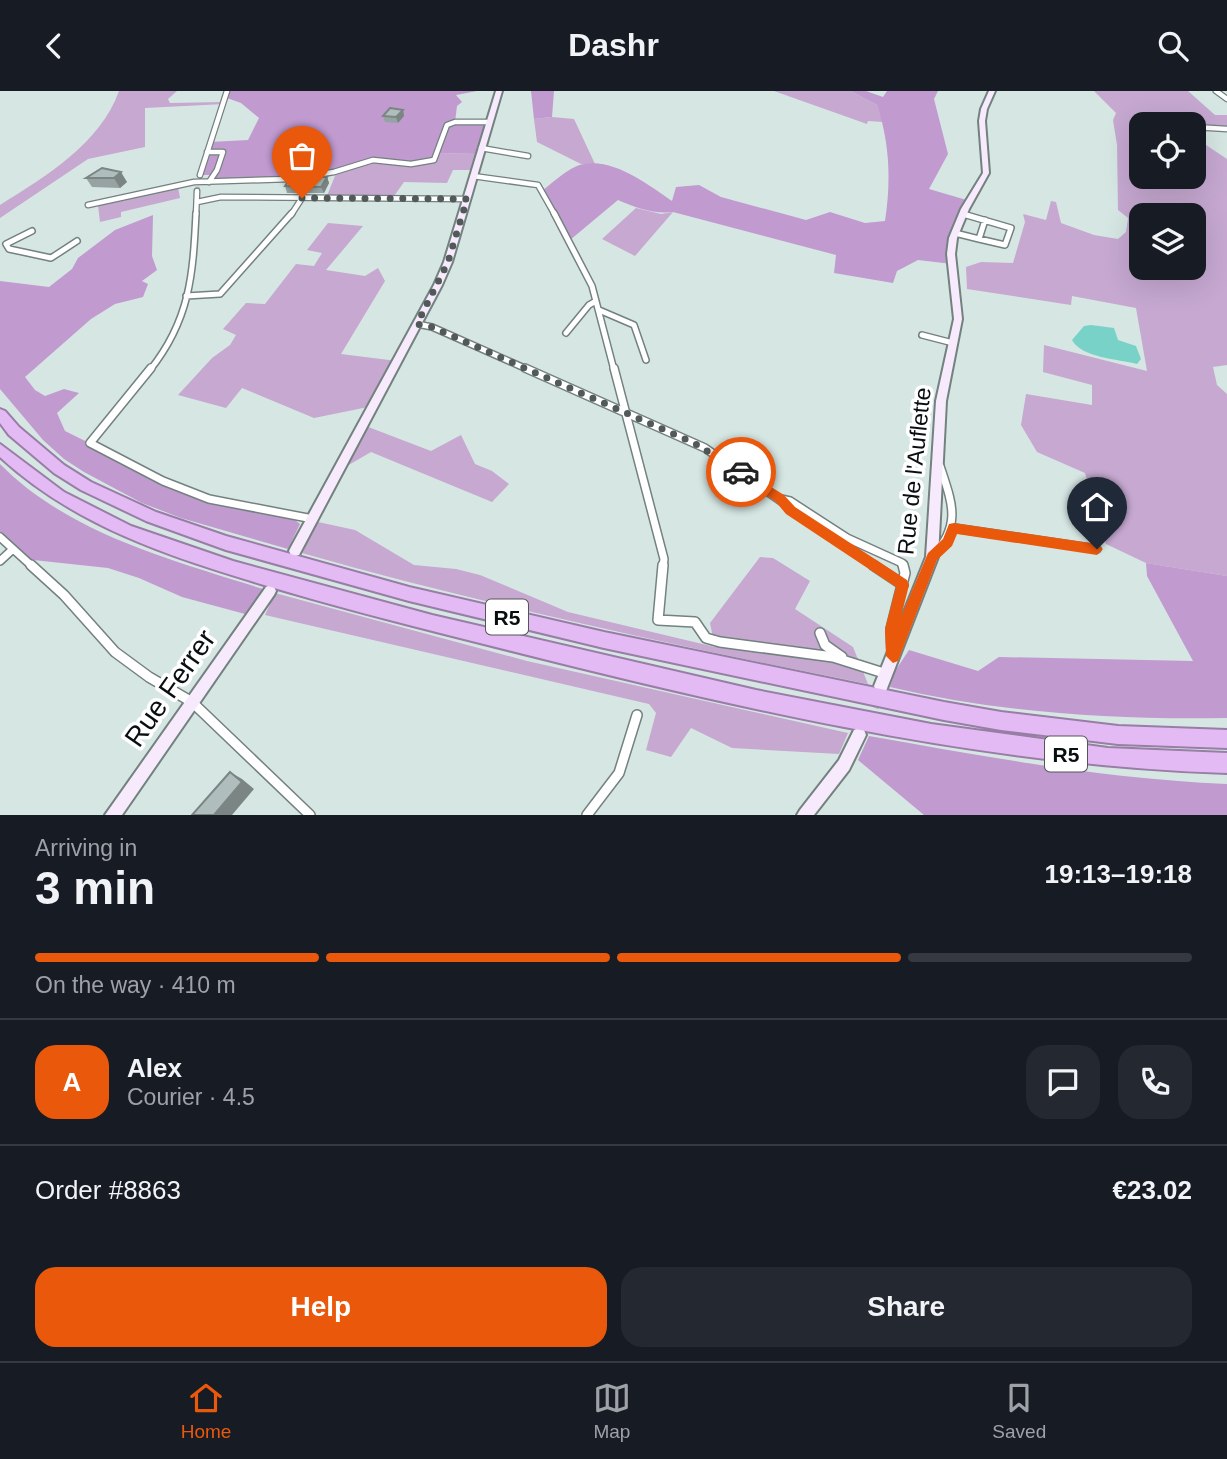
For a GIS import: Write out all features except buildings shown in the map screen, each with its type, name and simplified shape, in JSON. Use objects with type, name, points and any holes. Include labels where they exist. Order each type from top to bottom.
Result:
[{"type":"highway","name":"R5","points":[[0,414],[35,450],[59,469],[128,507],[226,543],[409,594],[604,641],[955,713],[1118,735],[1227,739]]},
{"type":"highway","name":"R5","points":[[0,449],[38,482],[67,501],[97,519],[133,534],[213,562],[399,615],[598,664],[829,715],[1065,754],[1227,765]]},
{"type":"street","points":[[200,175],[227,91]]},
{"type":"street","points":[[295,551],[448,262],[499,91]]},
{"type":"street","name":"Rue de l'Auflette","points":[[881,686],[932,557],[941,401],[958,319],[951,254],[963,214],[986,173],[982,121],[992,91]]},
{"type":"street","points":[[1216,91],[1227,99]]},
{"type":"street","points":[[88,205],[185,183],[312,177],[373,160],[411,164],[430,162],[434,160],[447,125],[455,122],[489,122]]},
{"type":"street","points":[[1206,128],[1227,129]]},
{"type":"street","points":[[481,148],[528,156]]},
{"type":"street","points":[[207,152],[223,152],[217,170],[209,182]]},
{"type":"street","points":[[473,176],[532,183],[542,190],[578,255],[599,310],[664,559],[658,620],[695,622],[706,638],[720,642],[832,657],[887,674]]},
{"type":"street","points":[[491,178],[522,179]]},
{"type":"street","points":[[197,191],[192,265],[180,324],[172,342],[90,443],[163,481],[209,499],[313,519]]},
{"type":"street","points":[[197,202],[221,197],[467,199]]},
{"type":"street","points":[[186,296],[220,294],[286,221],[302,198]]},
{"type":"street","points":[[956,233],[1007,244],[1011,228],[963,214]]},
{"type":"street","points":[[979,239],[985,220]]},
{"type":"street","points":[[32,230],[6,244],[9,249],[51,258],[77,241]]},
{"type":"street","points":[[566,333],[589,305],[596,301]]},
{"type":"street","points":[[599,310],[634,325],[646,360]]},
{"type":"street","points":[[417,324],[432,327],[705,448],[780,499],[790,510],[903,585]]},
{"type":"street","points":[[922,335],[953,343]]},
{"type":"street","points":[[932,557],[948,542],[954,528],[953,513],[939,462]]},
{"type":"street","points":[[780,499],[790,501],[847,538],[902,563],[905,569],[903,585],[891,629],[893,656]]},
{"type":"street","points":[[954,528],[1097,549]]},
{"type":"street","points":[[0,537],[64,595],[115,652],[149,677],[192,702],[310,815]]},
{"type":"street","points":[[0,561],[13,549]]},
{"type":"street","name":"Rue Ferrer","points":[[113,815],[270,591]]},
{"type":"street","points":[[820,633],[821,640],[827,647],[852,662]]},
{"type":"street","points":[[587,815],[620,773],[637,715]]},
{"type":"street","points":[[805,815],[844,765],[859,735]]},
{"type":"shaded area","points":[[119,91],[177,91],[168,99],[170,103],[225,102],[145,108],[145,147],[88,159],[0,218],[0,205],[53,170],[85,143],[99,127]]},
{"type":"shaded area","points":[[228,91],[477,91],[456,95],[462,102],[457,106],[455,122],[489,122],[479,154],[436,153],[434,160],[423,164],[373,160],[312,177],[209,182],[213,175],[200,175],[210,142],[248,140],[259,118],[241,103],[227,98]]},
{"type":"shaded area","points":[[531,91],[554,91],[552,117],[534,119]]},
{"type":"shaded area","points":[[774,91],[851,91],[877,105],[883,122],[868,121],[867,124]]},
{"type":"shaded area","points":[[851,91],[866,91],[883,97],[887,91],[938,91],[934,99],[948,154],[929,189],[970,201],[953,238],[952,264],[918,260],[897,271],[893,283],[834,273],[836,255],[673,212],[645,210],[618,200],[570,240],[543,190],[573,168],[595,163],[631,174],[672,201],[676,187],[699,185],[721,197],[806,220],[830,212],[865,223],[885,221],[888,163],[885,134],[877,105]]},
{"type":"shaded area","points":[[1094,91],[1188,91],[1215,115],[1227,115],[1227,127],[1206,126],[1206,112],[1129,112],[1129,189],[1206,189],[1206,145],[1227,159],[1227,365],[1213,367],[1217,385],[1227,394],[1227,576],[1146,563],[1106,544],[1085,473],[1037,452],[1021,425],[1026,394],[1092,405],[1092,385],[1043,372],[1044,345],[1147,371],[1136,308],[1072,296],[1071,305],[967,289],[966,267],[981,262],[1013,263],[1025,222],[1023,214],[1046,220],[1051,201],[1056,202],[1061,223],[1094,235],[1118,239],[1126,232],[1128,218],[1118,210],[1117,145],[1113,120],[1116,113]]},
{"type":"shaded area","points":[[534,119],[574,119],[595,164],[581,164],[537,142]]},
{"type":"shaded area","points":[[435,153],[479,154],[473,170],[453,170],[447,183],[404,182],[392,199],[326,198],[337,171],[361,162]]},
{"type":"shaded area","points":[[178,187],[180,198],[121,212],[121,217],[100,222],[98,205]]},
{"type":"shaded area","points":[[636,208],[661,214],[673,212],[635,256],[602,239]]},
{"type":"shaded area","points":[[153,215],[152,256],[157,270],[142,281],[148,284],[143,297],[115,304],[91,319],[25,377],[35,390],[45,396],[64,389],[79,393],[57,413],[65,431],[182,489],[288,515],[300,524],[288,549],[181,518],[142,503],[84,472],[43,440],[0,389],[0,281],[49,287],[72,269],[78,258],[115,230]]},
{"type":"shaded area","points":[[328,223],[363,226],[326,270],[365,276],[378,268],[385,281],[341,354],[397,361],[373,406],[314,418],[242,388],[226,408],[178,395],[212,358],[230,345],[236,335],[223,329],[246,303],[265,304],[296,264],[314,266],[322,253],[307,250]]},
{"type":"shaded area","points":[[363,425],[431,451],[461,435],[475,464],[492,471],[509,484],[492,502],[371,452],[340,470]]},
{"type":"shaded area","points":[[0,464],[27,488],[57,509],[90,527],[158,555],[263,589],[245,614],[182,597],[108,568],[24,559],[0,537]]},
{"type":"shaded area","points":[[318,522],[355,530],[414,565],[456,569],[480,575],[568,612],[715,647],[710,623],[760,557],[773,558],[810,581],[795,609],[853,647],[868,684],[583,624],[302,553]]},
{"type":"shaded area","points":[[1146,563],[1227,576],[1227,718],[1142,718],[1058,713],[974,703],[890,687],[895,671],[909,650],[978,671],[999,657],[1193,661],[1147,576]]},
{"type":"shaded area","points":[[275,593],[527,661],[848,733],[839,754],[732,748],[691,728],[671,757],[646,750],[656,713],[649,704],[265,615]]},
{"type":"shaded area","points":[[869,736],[1092,772],[1227,784],[1227,815],[924,815],[858,760]]},
{"type":"water","points":[[1084,326],[1114,328],[1118,340],[1136,346],[1141,359],[1137,364],[1084,351],[1072,340]]},
{"type":"tunnel","points":[[197,191],[200,175]]},
{"type":"tunnel","points":[[864,725],[879,692]]},
{"type":"way so far","points":[[302,198],[467,199],[448,262],[417,324],[432,327],[694,443],[741,472]]},
{"type":"route","points":[[741,472],[780,499],[790,510],[903,585],[891,629],[893,656],[932,557],[948,542],[954,528],[1097,549]]}]
